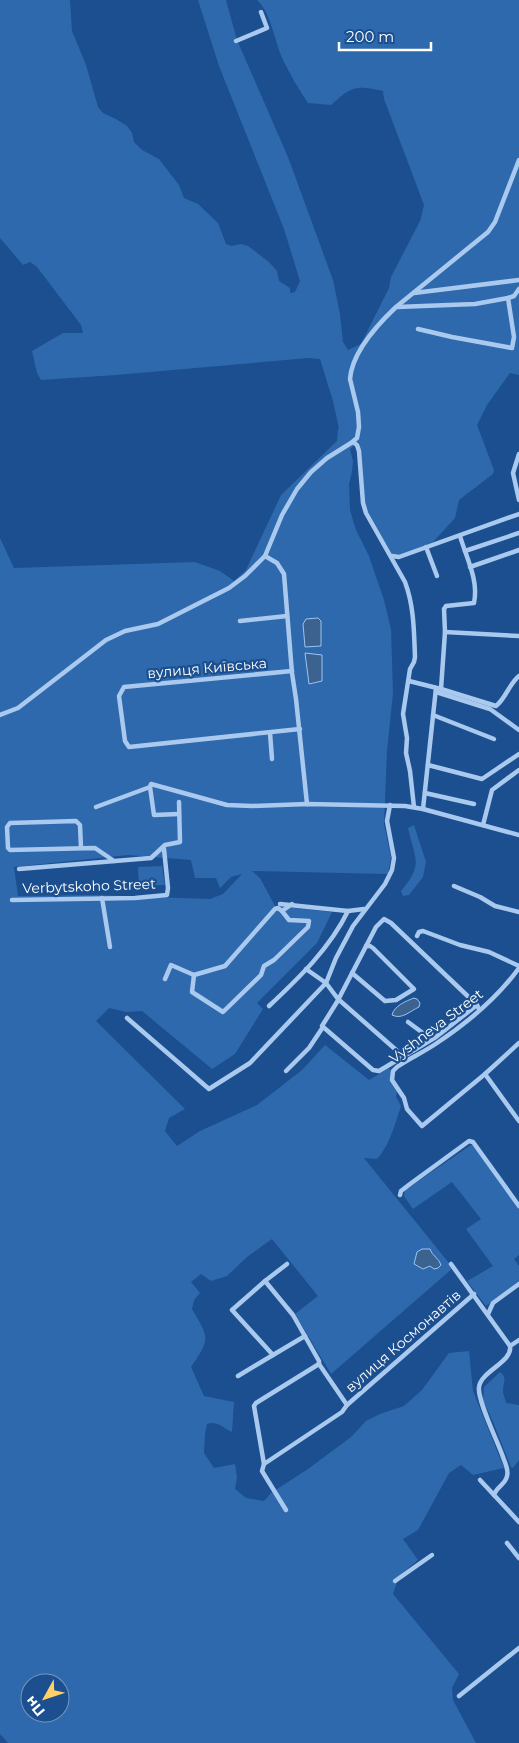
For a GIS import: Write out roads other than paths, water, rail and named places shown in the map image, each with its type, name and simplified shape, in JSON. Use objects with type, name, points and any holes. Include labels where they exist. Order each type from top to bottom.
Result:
[{"type":"street","points":[[236,41],[266,28],[261,12]]},
{"type":"street","points":[[0,715],[26,703],[106,640],[124,631],[158,624],[216,595],[245,576],[265,556],[282,515],[297,489],[322,462],[353,442],[359,433],[350,379],[355,359],[376,328],[396,307],[488,232],[495,222],[519,160]]},
{"type":"street","points":[[413,293],[519,280]]},
{"type":"street","points":[[396,307],[475,304],[514,296],[519,289]]},
{"type":"street","points":[[418,329],[512,348],[514,337],[508,298]]},
{"type":"street","points":[[353,442],[357,445],[359,451],[363,503],[366,513],[408,592],[414,619],[415,657],[410,670],[403,714],[407,738],[406,753],[414,807]]},
{"type":"street","points":[[519,454],[513,474],[519,500]]},
{"type":"street","points":[[390,555],[399,557],[519,513]]},
{"type":"street","points":[[465,551],[519,533]]},
{"type":"street","points":[[423,809],[433,715],[445,632],[444,609],[446,606],[474,603],[476,596],[475,582],[460,536]]},
{"type":"street","points":[[426,547],[437,576]]},
{"type":"street","points":[[470,567],[519,550]]},
{"type":"street","points":[[265,556],[278,562],[284,574],[292,671],[307,804]]},
{"type":"street","points":[[240,622],[288,616]]},
{"type":"street","points":[[445,632],[519,636]]},
{"type":"street","name":"вулиця Київська","points":[[270,733],[129,747],[125,742],[119,696],[124,687],[292,671]]},
{"type":"street","points":[[408,681],[496,706],[501,702],[519,676]]},
{"type":"street","points":[[438,690],[490,709],[519,730]]},
{"type":"street","points":[[433,715],[494,739]]},
{"type":"street","points":[[272,759],[270,733],[300,729]]},
{"type":"street","points":[[428,765],[482,779],[519,754]]},
{"type":"street","points":[[483,825],[492,790],[519,770]]},
{"type":"street","points":[[96,807],[150,787],[151,784],[227,805],[307,804],[414,807],[519,835]]},
{"type":"street","points":[[150,787],[154,814],[179,814]]},
{"type":"street","points":[[425,793],[474,804]]},
{"type":"street","points":[[19,869],[151,858],[165,845],[180,842],[179,802]]},
{"type":"street","points":[[127,1018],[208,1089],[250,1063],[326,983],[336,958],[353,926],[388,879],[394,864],[387,821],[390,805]]},
{"type":"street","points":[[81,848],[80,825],[76,821],[10,823],[7,826],[8,848],[10,850],[95,848],[114,860]]},
{"type":"street","name":"Verbytskoho Street","points":[[12,900],[135,898],[167,895],[164,849],[162,849]]},
{"type":"street","points":[[454,886],[480,897],[495,906],[519,912]]},
{"type":"street","points":[[102,898],[110,946]]},
{"type":"street","points":[[280,904],[348,911],[365,908]]},
{"type":"street","points":[[282,911],[292,904]]},
{"type":"street","points":[[165,979],[171,965],[194,975],[225,966],[275,909],[278,908],[282,911],[289,920],[309,921],[308,927],[274,960],[264,966],[261,974],[222,1012],[192,992],[194,975]]},
{"type":"street","points":[[269,1006],[306,969],[330,941],[348,911]]},
{"type":"street","points":[[286,1071],[309,1048],[323,1027],[376,927],[384,919],[388,920],[478,1007],[446,1031],[382,1070],[373,1070],[323,1027]]},
{"type":"street","name":"Vyshneva Street","points":[[417,936],[419,932],[423,931],[460,945],[489,952],[519,967],[511,979],[436,1044],[400,1065],[393,1072],[392,1080],[404,1098],[406,1109],[423,1125],[485,1074]]},
{"type":"street","points":[[352,973],[385,1001],[396,1000],[414,989],[373,948],[366,946]]},
{"type":"street","points":[[306,969],[326,983],[338,999],[403,1056]]},
{"type":"street","points":[[408,1022],[431,1039]]},
{"type":"street","points":[[519,1043],[485,1074],[519,1121]]},
{"type":"street","points":[[400,1195],[410,1184],[469,1141],[473,1142],[478,1148],[519,1206]]},
{"type":"street","points":[[273,1355],[232,1310],[287,1264]]},
{"type":"street","points":[[451,1264],[488,1314],[511,1350],[482,1379],[479,1385],[480,1400],[495,1434],[508,1472],[507,1478],[495,1491],[494,1495]]},
{"type":"street","points":[[265,1281],[293,1315],[319,1361],[318,1364],[347,1405]]},
{"type":"street","points":[[488,1314],[493,1302],[519,1284]]},
{"type":"street","name":"вулиця Космонавтів","points":[[264,1464],[342,1412],[347,1405],[474,1294]]},
{"type":"street","points":[[238,1376],[305,1336]]},
{"type":"street","points":[[510,1346],[519,1340]]},
{"type":"street","points":[[286,1510],[262,1471],[264,1464],[254,1406],[318,1364]]},
{"type":"street","points":[[480,1480],[519,1522]]},
{"type":"street","points":[[513,1515],[519,1510]]},
{"type":"street","points":[[507,1543],[519,1558]]},
{"type":"street","points":[[395,1581],[432,1554]]},
{"type":"street","points":[[459,1696],[519,1648]]}]
